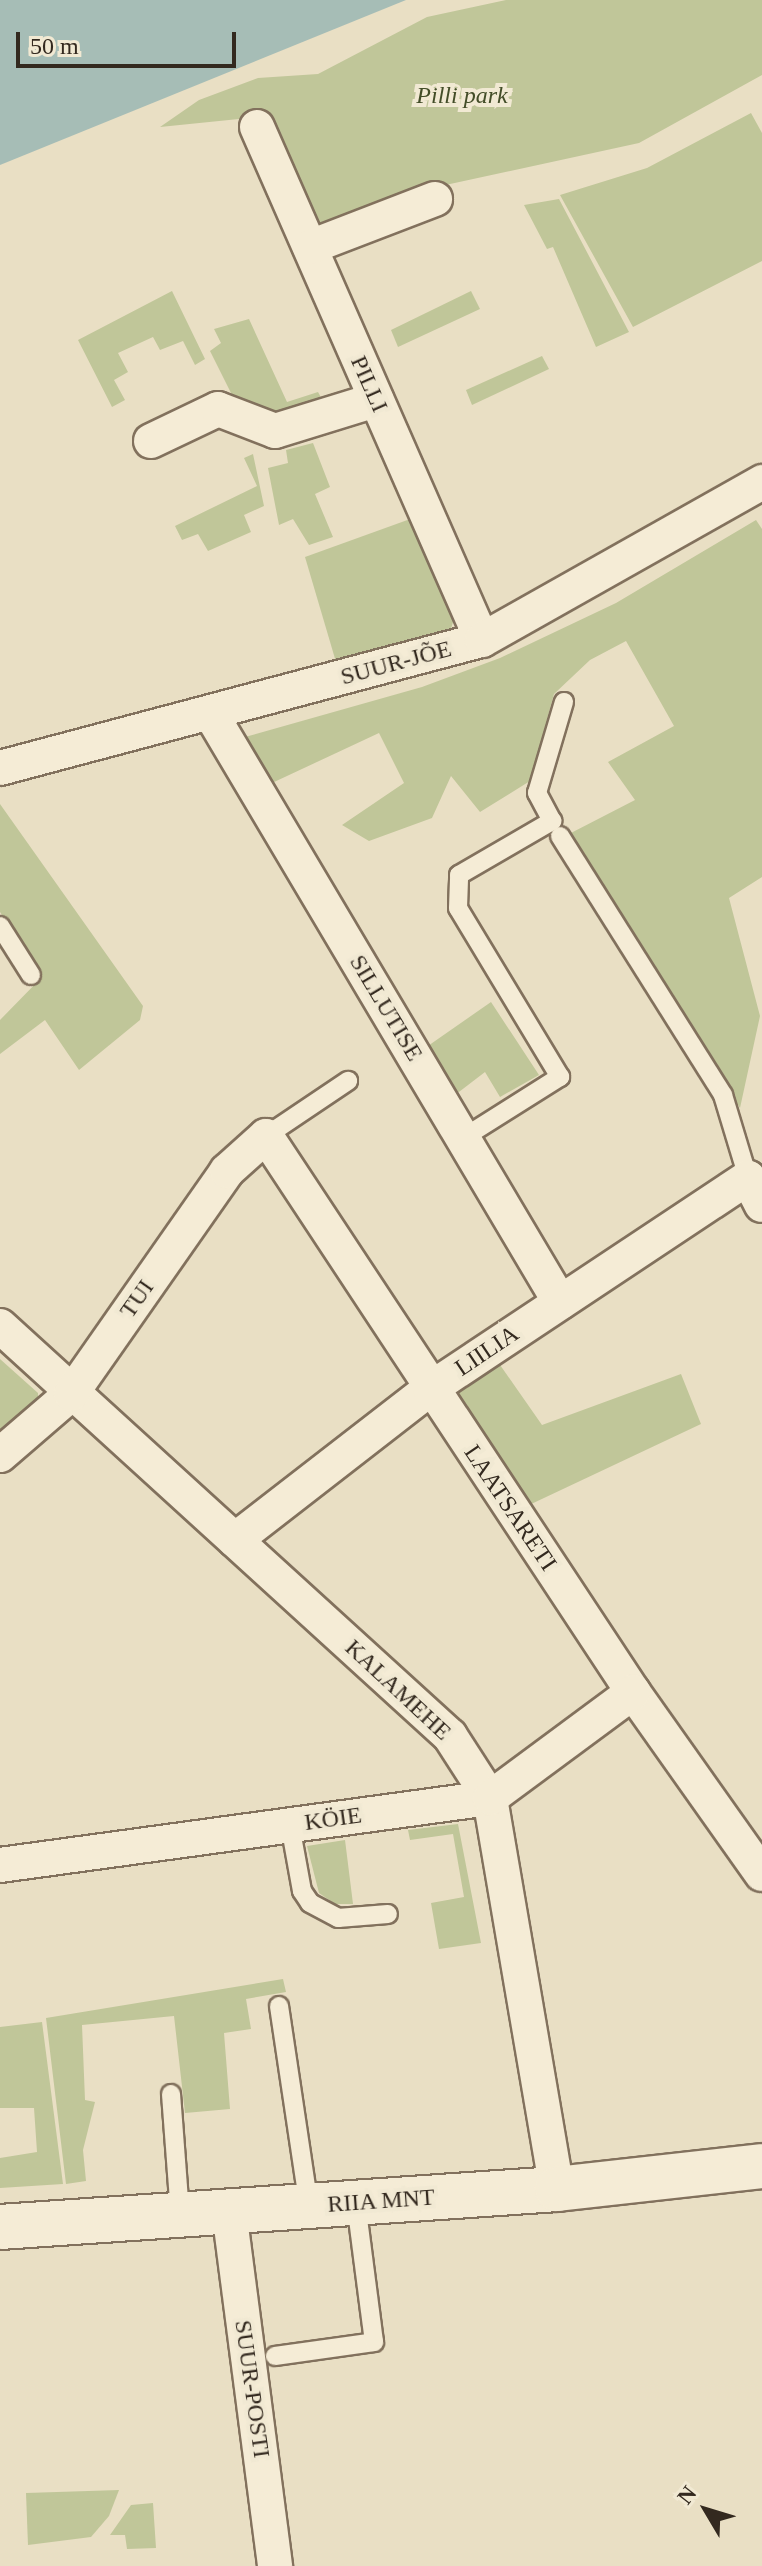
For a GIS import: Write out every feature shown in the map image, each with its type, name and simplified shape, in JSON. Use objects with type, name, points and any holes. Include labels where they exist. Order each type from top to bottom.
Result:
[{"type":"main road","name":"RIIA MNT","points":[[0,2227],[557,2189],[762,2166]]},
{"type":"street","name":"PILLI","points":[[257,127],[482,640]]},
{"type":"street","points":[[310,247],[435,199]]},
{"type":"street","points":[[151,441],[218,409],[275,431],[376,400]]},
{"type":"street","name":"SUUR-JÕE","points":[[0,768],[482,640],[762,482]]},
{"type":"street","name":"SILLUTISE","points":[[211,714],[560,1302]]},
{"type":"street","name":"LAATSARETI","points":[[266,1136],[430,1389],[633,1692],[762,1874]]},
{"type":"street","name":"TUI","points":[[0,1455],[71,1394],[227,1171],[266,1136]]},
{"type":"street","name":"LIILIA","points":[[235,1540],[430,1389],[560,1302],[755,1191]]},
{"type":"street","name":"KALAMEHE","points":[[0,1326],[71,1394],[450,1736],[490,1798],[557,2189]]},
{"type":"street","name":"KÖIE","points":[[0,1865],[490,1798],[633,1692]]},
{"type":"street","name":"SUUR-POSTI","points":[[229,2211],[275,2566]]},
{"type":"lane","points":[[463,1138],[560,1077],[458,908],[458,886],[459,875],[490,852],[552,821],[537,793],[564,702]]},
{"type":"lane","points":[[560,836],[723,1095],[755,1191]]},
{"type":"lane","points":[[0,926],[31,975]]},
{"type":"lane","points":[[266,1136],[348,1081]]},
{"type":"lane","points":[[290,1825],[302,1891],[310,1903],[338,1918],[388,1914]]},
{"type":"lane","points":[[279,2006],[309,2207]]},
{"type":"lane","points":[[171,2094],[180,2215]]},
{"type":"lane","points":[[275,2356],[374,2342],[356,2203]]},
{"type":"green space","name":"Pilli park","points":[[506,0],[762,0],[762,75],[639,143],[427,189],[319,228],[267,116],[160,127],[199,100],[258,78],[318,74],[427,17]]},
{"type":"green space","points":[[751,113],[762,133],[762,261],[633,327],[560,195],[647,168]]},
{"type":"green space","points":[[559,199],[629,332],[596,347],[553,247],[547,249],[524,205]]},
{"type":"green space","points":[[172,291],[205,359],[195,365],[183,341],[160,350],[153,337],[118,353],[128,372],[114,380],[125,400],[112,407],[78,340]]},
{"type":"green space","points":[[471,291],[480,309],[398,347],[391,330]]},
{"type":"green space","points":[[249,319],[287,402],[318,392],[324,403],[263,419],[236,403],[210,351],[221,343],[214,329]]},
{"type":"green space","points":[[542,356],[549,369],[472,405],[466,390]]},
{"type":"green space","points":[[313,443],[330,487],[315,494],[333,537],[309,545],[293,519],[279,525],[268,468],[288,463],[286,450]]},
{"type":"green space","points":[[253,454],[264,506],[244,515],[251,532],[208,551],[198,534],[182,540],[175,526],[257,486],[244,458]]},
{"type":"green space","points":[[413,518],[454,619],[450,632],[336,662],[305,557]]},
{"type":"green space","points":[[756,520],[762,529],[762,877],[729,898],[760,1016],[740,1108],[569,834],[635,800],[608,762],[674,726],[626,641],[590,660],[554,694],[530,781],[480,812],[451,776],[432,818],[369,841],[342,825],[404,783],[379,733],[272,783],[245,737],[422,687],[500,658],[616,603]]},
{"type":"green space","points":[[0,804],[143,1006],[140,1020],[79,1070],[45,1020],[0,1054],[0,1020],[42,977],[0,912]]},
{"type":"green space","points":[[491,1002],[539,1075],[500,1097],[485,1072],[455,1095],[425,1048]]},
{"type":"green space","points":[[0,1359],[38,1393],[38,1401],[0,1437]]},
{"type":"green space","points":[[498,1362],[542,1425],[681,1374],[701,1424],[527,1506],[456,1399],[460,1384]]},
{"type":"green space","points":[[458,1824],[481,1943],[439,1949],[431,1903],[464,1897],[453,1834],[410,1840],[408,1830]]},
{"type":"green space","points":[[345,1840],[353,1904],[335,1904],[319,1893],[307,1846]]},
{"type":"green space","points":[[283,1979],[286,1992],[246,1999],[251,2029],[224,2033],[230,2109],[185,2113],[174,2016],[82,2025],[85,2100],[95,2102],[83,2150],[86,2181],[66,2184],[46,2018]]},
{"type":"green space","points":[[42,2022],[63,2184],[0,2188],[0,2158],[37,2152],[34,2108],[0,2108],[0,2027]]},
{"type":"green space","points":[[119,2490],[109,2516],[91,2537],[28,2545],[26,2493]]},
{"type":"green space","points":[[153,2503],[156,2548],[127,2549],[125,2535],[110,2535],[131,2505]]},
{"type":"water","points":[[0,0],[406,0],[0,165]]}]
